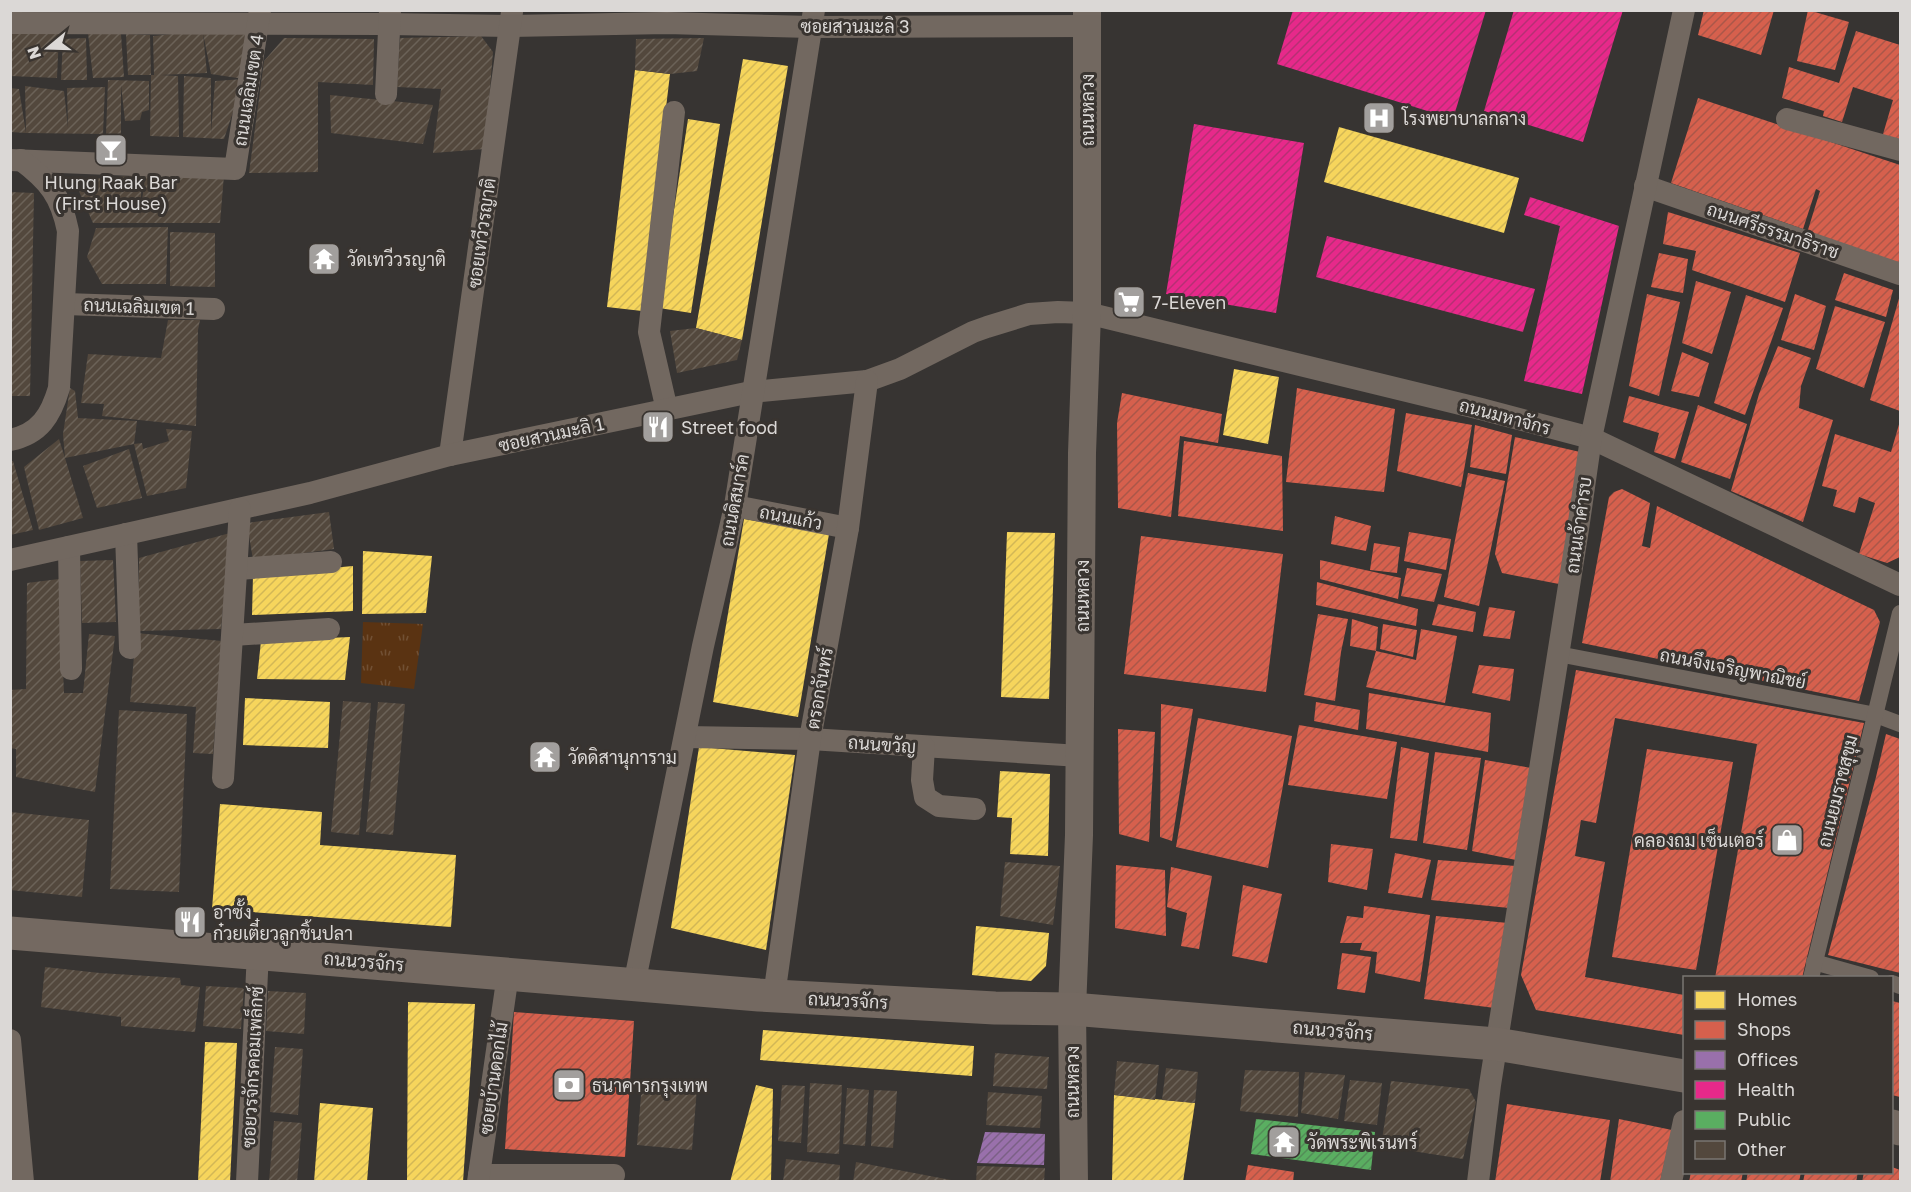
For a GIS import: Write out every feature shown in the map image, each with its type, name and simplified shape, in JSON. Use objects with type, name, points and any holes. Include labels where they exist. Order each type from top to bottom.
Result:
[{"type":"main road","name":"ถนนวรจักร","points":[[10,933],[774,996],[1072,1010],[1496,1044],[1683,1077]]},
{"type":"street","name":"ถนนเจ้าคำรบ","points":[[1478,1182],[1496,1044],[1591,438],[1684,10]]},
{"type":"street","name":"ซอยสวนมะลิ 3","points":[[10,23],[259,17],[511,18],[667,23],[812,19],[1087,18]]},
{"type":"street","name":"ถนนเฉลิมเขต 4","points":[[16,160],[235,169],[259,17]]},
{"type":"street","points":[[386,94],[389,17]]},
{"type":"street","name":"ซอยเทวีวรญาติ","points":[[450,455],[511,18]]},
{"type":"street","name":"ถนนหลวง","points":[[1074,1182],[1072,1010],[1079,835],[1082,453],[1087,313],[1087,18]]},
{"type":"street","name":"ถนนดิสมาร์ค","points":[[634,985],[735,506],[812,19]]},
{"type":"street","points":[[667,410],[649,332],[674,112]]},
{"type":"street","points":[[1787,119],[1900,150]]},
{"type":"street","name":"ถนนเฉลิมเขต 1","points":[[10,440],[24,437],[43,424],[54,405],[59,388],[68,231],[64,210],[53,189],[39,174],[16,160]]},
{"type":"street","name":"ถนนศรีธรรมาธิราช","points":[[1645,186],[1900,274]]},
{"type":"street","name":"ถนนเฉลิมเขต 1","points":[[64,304],[214,309]]},
{"type":"street","name":"ซอยสวนมะลิ 1","points":[[10,560],[310,493],[450,455],[752,392],[806,385],[867,381],[900,369],[973,332],[1029,314],[1087,313]]},
{"type":"street","name":"ถนนมหาจักร","points":[[1087,313],[1591,438],[1900,585]]},
{"type":"street","name":"ตรอกจันทร์","points":[[774,996],[810,739],[848,528],[867,381]]},
{"type":"street","name":"ถนนแก้ว","points":[[735,506],[848,528]]},
{"type":"street","points":[[223,777],[238,569],[240,508]]},
{"type":"street","points":[[126,534],[130,648]]},
{"type":"street","points":[[69,547],[71,669]]},
{"type":"street","points":[[238,569],[332,562]]},
{"type":"street","name":"ถนนยมราชสุขุม","points":[[1813,970],[1900,613]]},
{"type":"street","points":[[233,636],[329,629]]},
{"type":"street","name":"ถนนจึงเจริญพาณิชย์","points":[[1558,654],[1876,715],[1900,724]]},
{"type":"street","name":"ถนนขวัญ","points":[[685,737],[810,739],[1080,756]]},
{"type":"street","points":[[924,747],[922,780],[925,797],[939,806],[975,809]]},
{"type":"street","name":"ซอยวรจักรคอมเพล็กซ์","points":[[247,1182],[258,952]]},
{"type":"street","points":[[1813,970],[1856,976]]},
{"type":"street","name":"ซอยบ้านดอกไม้","points":[[479,1178],[508,974]]},
{"type":"street","points":[[10,1040],[15,1152],[23,1182]]},
{"type":"street","points":[[1671,1182],[1683,1126]]},
{"type":"street","points":[[479,1178],[614,1175]]},
{"type":"green space","points":[[363,622],[423,624],[414,689],[361,683]]},
{"type":"building: Homes","points":[[743,59],[788,66],[742,340],[696,328]]},
{"type":"building: Homes","points":[[635,70],[670,74],[642,311],[607,307]]},
{"type":"building: Homes","points":[[688,119],[720,124],[691,313],[659,308]]},
{"type":"building: Homes","points":[[1339,127],[1519,178],[1504,233],[1324,182]]},
{"type":"building: Homes","points":[[1234,369],[1279,377],[1268,444],[1223,435]]},
{"type":"building: Homes","points":[[744,519],[829,534],[798,717],[713,702]]},
{"type":"building: Homes","points":[[1007,532],[1055,533],[1049,699],[1001,697]]},
{"type":"building: Homes","points":[[363,551],[432,556],[426,613],[362,614]]},
{"type":"building: Homes","points":[[353,566],[353,611],[252,615],[253,575]]},
{"type":"building: Homes","points":[[350,637],[345,680],[257,679],[261,641]]},
{"type":"building: Homes","points":[[245,698],[330,702],[328,748],[243,745]]},
{"type":"building: Homes","points":[[699,747],[795,755],[766,950],[671,928]]},
{"type":"building: Homes","points":[[1000,771],[1050,774],[1048,856],[1010,854],[1012,818],[997,817]]},
{"type":"building: Homes","points":[[220,804],[322,812],[320,845],[456,855],[451,927],[212,909]]},
{"type":"building: Homes","points":[[976,926],[1049,933],[1046,966],[1031,981],[972,975]]},
{"type":"building: Homes","points":[[408,1002],[475,1004],[463,1182],[407,1182]]},
{"type":"building: Homes","points":[[763,1030],[974,1046],[972,1076],[760,1060]]},
{"type":"building: Homes","points":[[205,1042],[237,1043],[230,1182],[198,1181]]},
{"type":"building: Homes","points":[[756,1085],[773,1089],[771,1182],[730,1182]]},
{"type":"building: Homes","points":[[1114,1095],[1195,1103],[1183,1182],[1112,1182]]},
{"type":"building: Homes","points":[[320,1103],[373,1108],[367,1182],[314,1182]]},
{"type":"building: Shops","points":[[1704,10],[1774,10],[1761,55],[1698,35]]},
{"type":"building: Shops","points":[[1808,10],[1849,22],[1835,70],[1797,61]]},
{"type":"building: Shops","points":[[1856,31],[1900,45],[1900,145],[1881,141],[1893,100],[1853,87],[1842,122],[1823,116],[1824,111],[1782,98],[1789,67],[1839,83]]},
{"type":"building: Shops","points":[[1698,98],[1900,165],[1900,265],[1807,233],[1820,191],[1816,189],[1803,229],[1671,183]]},
{"type":"building: Shops","points":[[1668,212],[1800,253],[1785,302],[1692,270],[1696,251],[1663,244]]},
{"type":"building: Shops","points":[[1659,253],[1688,259],[1683,293],[1651,287]]},
{"type":"building: Shops","points":[[1844,273],[1893,290],[1886,317],[1835,300]]},
{"type":"building: Shops","points":[[1696,281],[1731,292],[1712,354],[1682,343]]},
{"type":"building: Shops","points":[[1647,294],[1680,302],[1659,396],[1629,386]]},
{"type":"building: Shops","points":[[1795,294],[1826,306],[1814,350],[1781,340]]},
{"type":"building: Shops","points":[[1746,295],[1783,308],[1745,415],[1714,403]]},
{"type":"building: Shops","points":[[1900,295],[1900,411],[1870,400]]},
{"type":"building: Shops","points":[[1835,306],[1885,322],[1864,388],[1816,369]]},
{"type":"building: Shops","points":[[1778,346],[1811,358],[1801,386],[1799,408],[1833,420],[1803,522],[1731,491],[1759,394]]},
{"type":"building: Shops","points":[[1682,352],[1709,363],[1699,397],[1671,391]]},
{"type":"building: Shops","points":[[1297,388],[1395,409],[1384,492],[1286,482]]},
{"type":"building: Shops","points":[[1122,393],[1222,414],[1218,443],[1180,436],[1171,517],[1118,508],[1117,423]]},
{"type":"building: Shops","points":[[1629,396],[1689,412],[1675,459],[1654,452],[1659,433],[1623,422]]},
{"type":"building: Shops","points":[[1698,405],[1747,424],[1730,479],[1681,462]]},
{"type":"building: Shops","points":[[1406,413],[1472,425],[1461,487],[1397,471]]},
{"type":"building: Shops","points":[[1900,421],[1900,557],[1887,563],[1859,554],[1875,503],[1859,497],[1855,513],[1833,506],[1837,490],[1822,486],[1835,434],[1891,452]]},
{"type":"building: Shops","points":[[1475,425],[1512,435],[1506,474],[1470,467]]},
{"type":"building: Shops","points":[[1515,437],[1580,452],[1559,584],[1502,573],[1495,554]]},
{"type":"building: Shops","points":[[1184,441],[1282,456],[1283,531],[1178,516]]},
{"type":"building: Shops","points":[[1468,473],[1505,481],[1479,606],[1444,597]]},
{"type":"building: Shops","points":[[1622,489],[1650,503],[1642,546],[1650,548],[1657,506],[1874,610],[1880,622],[1859,701],[1582,643],[1609,497]]},
{"type":"building: Shops","points":[[1335,516],[1371,526],[1366,551],[1331,544]]},
{"type":"building: Shops","points":[[1409,532],[1451,539],[1446,570],[1404,561]]},
{"type":"building: Shops","points":[[1141,536],[1283,554],[1266,692],[1124,674]]},
{"type":"building: Shops","points":[[1374,543],[1400,547],[1397,573],[1370,570]]},
{"type":"building: Shops","points":[[1320,560],[1401,578],[1398,599],[1320,579]]},
{"type":"building: Shops","points":[[1407,568],[1442,574],[1434,602],[1401,596]]},
{"type":"building: Shops","points":[[1317,582],[1418,609],[1416,626],[1316,605]]},
{"type":"building: Shops","points":[[1438,604],[1476,612],[1473,632],[1432,625]]},
{"type":"building: Shops","points":[[1489,607],[1515,611],[1510,639],[1483,636]]},
{"type":"building: Shops","points":[[1318,614],[1348,619],[1335,701],[1304,695]]},
{"type":"building: Shops","points":[[1352,619],[1378,627],[1376,651],[1350,646]]},
{"type":"building: Shops","points":[[1383,624],[1417,630],[1413,657],[1380,649]]},
{"type":"building: Shops","points":[[1421,629],[1457,636],[1445,703],[1366,687],[1376,651],[1416,660]]},
{"type":"building: Shops","points":[[1479,665],[1514,669],[1510,701],[1472,693]]},
{"type":"building: Shops","name":"คลองถม เซ็นเตอร์","points":[[1576,670],[1864,723],[1802,976],[1715,976],[1757,744],[1615,718],[1596,823],[1581,820],[1575,856],[1605,862],[1585,977],[1683,995],[1683,1035],[1536,1010],[1521,975]]},
{"type":"building: Shops","points":[[1369,693],[1491,713],[1488,752],[1366,729]]},
{"type":"building: Shops","points":[[1316,702],[1360,710],[1358,730],[1314,721]]},
{"type":"building: Shops","points":[[1161,704],[1193,709],[1172,841],[1160,837]]},
{"type":"building: Shops","points":[[1198,718],[1292,736],[1268,868],[1176,847]]},
{"type":"building: Shops","points":[[1299,725],[1397,742],[1387,799],[1288,785]]},
{"type":"building: Shops","points":[[1118,729],[1155,732],[1149,842],[1119,834]]},
{"type":"building: Shops","points":[[1886,734],[1900,739],[1900,973],[1828,955]]},
{"type":"building: Shops","points":[[1401,747],[1429,753],[1417,841],[1390,838]]},
{"type":"building: Shops","name":"คลองถม เซ็นเตอร์","points":[[1647,749],[1733,762],[1696,970],[1612,957]]},
{"type":"building: Shops","points":[[1435,752],[1481,758],[1467,850],[1423,843]]},
{"type":"building: Shops","points":[[1485,760],[1532,768],[1516,860],[1472,851]]},
{"type":"building: Shops","points":[[1331,844],[1373,849],[1367,890],[1328,882]]},
{"type":"building: Shops","points":[[1395,853],[1431,860],[1422,898],[1388,893]]},
{"type":"building: Shops","points":[[1438,860],[1516,866],[1509,908],[1431,900]]},
{"type":"building: Shops","points":[[1116,865],[1165,870],[1166,936],[1115,928]]},
{"type":"building: Shops","points":[[1171,867],[1212,876],[1199,949],[1181,946],[1187,913],[1167,907]]},
{"type":"building: Shops","points":[[1243,885],[1282,894],[1267,963],[1232,956]]},
{"type":"building: Shops","points":[[1364,906],[1430,915],[1420,982],[1375,973],[1377,952],[1360,950],[1362,943],[1340,943],[1347,916],[1363,918]]},
{"type":"building: Shops","points":[[1436,916],[1508,923],[1495,1008],[1424,999]]},
{"type":"building: Shops","points":[[1342,953],[1371,957],[1365,993],[1337,989]]},
{"type":"building: Shops","points":[[1893,1001],[1900,1003],[1900,1097],[1893,1095]]},
{"type":"building: Shops","name":"ธนาคารกรุงเทพ","points":[[514,1012],[634,1021],[625,1157],[505,1149]]},
{"type":"building: Shops","points":[[1507,1104],[1610,1120],[1600,1182],[1495,1182]]},
{"type":"building: Shops","points":[[1619,1119],[1672,1130],[1660,1182],[1610,1182]]},
{"type":"building: Shops","points":[[1248,1165],[1294,1172],[1293,1182],[1245,1182]]},
{"type":"building: Shops","points":[[1893,1167],[1900,1170],[1900,1182],[1862,1182],[1864,1174],[1893,1174]]},
{"type":"building: Shops","points":[[1691,1174],[1743,1174],[1741,1182],[1689,1182]]},
{"type":"building: Shops","points":[[1748,1174],[1801,1174],[1799,1182],[1746,1182]]},
{"type":"building: Shops","points":[[1805,1174],[1858,1174],[1856,1182],[1803,1182]]},
{"type":"building: Offices","points":[[985,1132],[1045,1134],[1044,1165],[977,1163]]},
{"type":"building: Health","points":[[1293,10],[1486,10],[1453,119],[1277,64]]},
{"type":"building: Health","points":[[1514,10],[1623,10],[1583,142],[1484,111]]},
{"type":"building: Health","points":[[1194,124],[1304,143],[1276,313],[1166,294]]},
{"type":"building: Health","points":[[1530,197],[1619,226],[1582,394],[1524,381],[1560,226],[1524,215]]},
{"type":"building: Health","points":[[1327,236],[1535,289],[1523,332],[1316,277]]},
{"type":"building: Public","points":[[1256,1119],[1375,1132],[1371,1170],[1251,1154]]},
{"type":"building: Other","points":[[202,31],[248,31],[244,79],[211,74],[203,33],[207,73],[160,75],[178,76],[179,137],[150,136],[151,75],[154,75],[153,36]]},
{"type":"building: Other","points":[[88,33],[121,34],[124,77],[93,78]]},
{"type":"building: Other","points":[[10,34],[59,34],[57,78],[10,76]]},
{"type":"building: Other","points":[[126,34],[150,35],[151,75],[128,75]]},
{"type":"building: Other","points":[[481,36],[493,52],[485,149],[433,153],[441,89],[397,87],[400,38]]},
{"type":"building: Other","points":[[86,38],[87,80],[61,80],[63,39]]},
{"type":"building: Other","points":[[284,38],[374,39],[373,85],[318,82],[318,172],[249,173],[264,61]]},
{"type":"building: Other","points":[[704,38],[697,71],[670,74],[635,70],[636,39]]},
{"type":"building: Other","points":[[184,76],[211,78],[211,133],[215,81],[244,79],[224,139],[183,137]]},
{"type":"building: Other","points":[[108,80],[149,81],[149,110],[142,112],[140,120],[125,121],[121,85],[121,136],[106,134]]},
{"type":"building: Other","points":[[25,86],[64,91],[68,128],[67,88],[105,87],[103,134],[26,133]]},
{"type":"building: Other","points":[[10,88],[19,89],[26,133],[10,132]]},
{"type":"building: Other","points":[[330,95],[433,105],[423,144],[331,133]]},
{"type":"building: Other","points":[[146,170],[224,175],[220,223],[93,223],[77,187],[90,179],[142,175],[140,216]]},
{"type":"building: Other","points":[[10,192],[34,193],[30,396],[10,396]]},
{"type":"building: Other","points":[[168,227],[166,284],[102,284],[87,257],[96,228]]},
{"type":"building: Other","points":[[170,232],[215,233],[215,287],[170,286]]},
{"type":"building: Other","points":[[168,320],[200,320],[196,426],[102,416],[104,404],[81,403],[88,354],[161,358]]},
{"type":"building: Other","points":[[696,328],[742,340],[737,360],[677,373],[670,331]]},
{"type":"building: Other","points":[[70,388],[75,391],[78,418],[137,421],[134,444],[65,458],[63,434]]},
{"type":"building: Other","points":[[166,429],[192,431],[186,488],[147,496],[134,444],[142,443],[143,449],[169,441]]},
{"type":"building: Other","points":[[59,439],[83,518],[39,530],[24,467]]},
{"type":"building: Other","points":[[129,449],[142,498],[97,508],[83,466]]},
{"type":"building: Other","points":[[10,461],[13,461],[33,530],[10,535]]},
{"type":"building: Other","points":[[329,512],[334,549],[253,560],[247,523]]},
{"type":"building: Other","points":[[230,533],[221,629],[139,631],[139,558]]},
{"type":"building: Other","points":[[113,560],[116,622],[82,623],[80,561]]},
{"type":"building: Other","points":[[59,579],[64,693],[83,693],[89,634],[115,636],[95,792],[16,777],[16,749],[10,748],[10,690],[26,689],[27,583]]},
{"type":"building: Other","points":[[136,633],[222,641],[213,754],[193,753],[196,707],[130,702]]},
{"type":"building: Other","points":[[343,701],[371,703],[359,835],[331,832]]},
{"type":"building: Other","points":[[378,702],[405,704],[393,835],[366,832]]},
{"type":"building: Other","points":[[119,710],[187,714],[179,892],[110,889]]},
{"type":"building: Other","points":[[10,812],[89,820],[82,897],[10,890]]},
{"type":"building: Other","points":[[1005,862],[1060,866],[1053,925],[1000,916]]},
{"type":"building: Other","points":[[45,967],[180,978],[181,985],[200,987],[195,1032],[121,1026],[121,1017],[41,1007]]},
{"type":"building: Other","points":[[206,986],[244,988],[241,1029],[203,1026]]},
{"type":"building: Other","points":[[268,991],[306,993],[304,1034],[266,1031]]},
{"type":"building: Other","points":[[275,1047],[303,1049],[298,1115],[270,1112]]},
{"type":"building: Other","points":[[995,1053],[1049,1057],[1047,1089],[993,1086]]},
{"type":"building: Other","points":[[1117,1061],[1159,1065],[1155,1100],[1114,1095]]},
{"type":"building: Other","points":[[1166,1068],[1198,1072],[1195,1103],[1162,1100]]},
{"type":"building: Other","points":[[1245,1070],[1299,1072],[1298,1117],[1240,1111]]},
{"type":"building: Other","points":[[1305,1072],[1345,1075],[1338,1119],[1301,1113]]},
{"type":"building: Other","points":[[1350,1080],[1382,1083],[1377,1125],[1344,1121]]},
{"type":"building: Other","points":[[1391,1081],[1469,1089],[1476,1102],[1463,1159],[1381,1146]]},
{"type":"building: Other","points":[[642,1083],[697,1088],[692,1150],[637,1145]]},
{"type":"building: Other","points":[[810,1083],[842,1085],[839,1154],[807,1152]]},
{"type":"building: Other","points":[[782,1085],[805,1086],[801,1143],[778,1141]]},
{"type":"building: Other","points":[[847,1088],[869,1090],[865,1146],[843,1144]]},
{"type":"building: Other","points":[[874,1090],[897,1091],[893,1148],[871,1146]]},
{"type":"building: Other","points":[[988,1092],[1042,1096],[1040,1128],[986,1125]]},
{"type":"building: Other","points":[[274,1121],[302,1123],[297,1182],[269,1182]]},
{"type":"building: Other","points":[[786,1159],[840,1165],[839,1182],[783,1182]]},
{"type":"building: Other","points":[[856,1162],[951,1180],[951,1182],[853,1182]]},
{"type":"building: Other","points":[[977,1166],[1045,1168],[1044,1182],[976,1182]]},
{"type":"place","name":"โรงพยาบาลกลาง","points":[[1379,118]]},
{"type":"place","name":"Hlung Raak Bar (First House)","points":[[111,150]]},
{"type":"place","name":"วัดเทวีวรญาติ","points":[[324,259]]},
{"type":"place","name":"7-Eleven","points":[[1129,302]]},
{"type":"place","name":"Street food","points":[[658,427]]},
{"type":"place","name":"วัดดิสานุการาม","points":[[545,757]]},
{"type":"place","name":"คลองถม เซ็นเตอร์","points":[[1787,840]]},
{"type":"place","name":"อาซั้ง ก๋วยเตี๋ยวลูกชิ้นปลา","points":[[190,922]]},
{"type":"place","name":"ธนาคารกรุงเทพ","points":[[569,1085]]},
{"type":"place","name":"วัดพระพิเรนทร์","points":[[1284,1142]]}]
